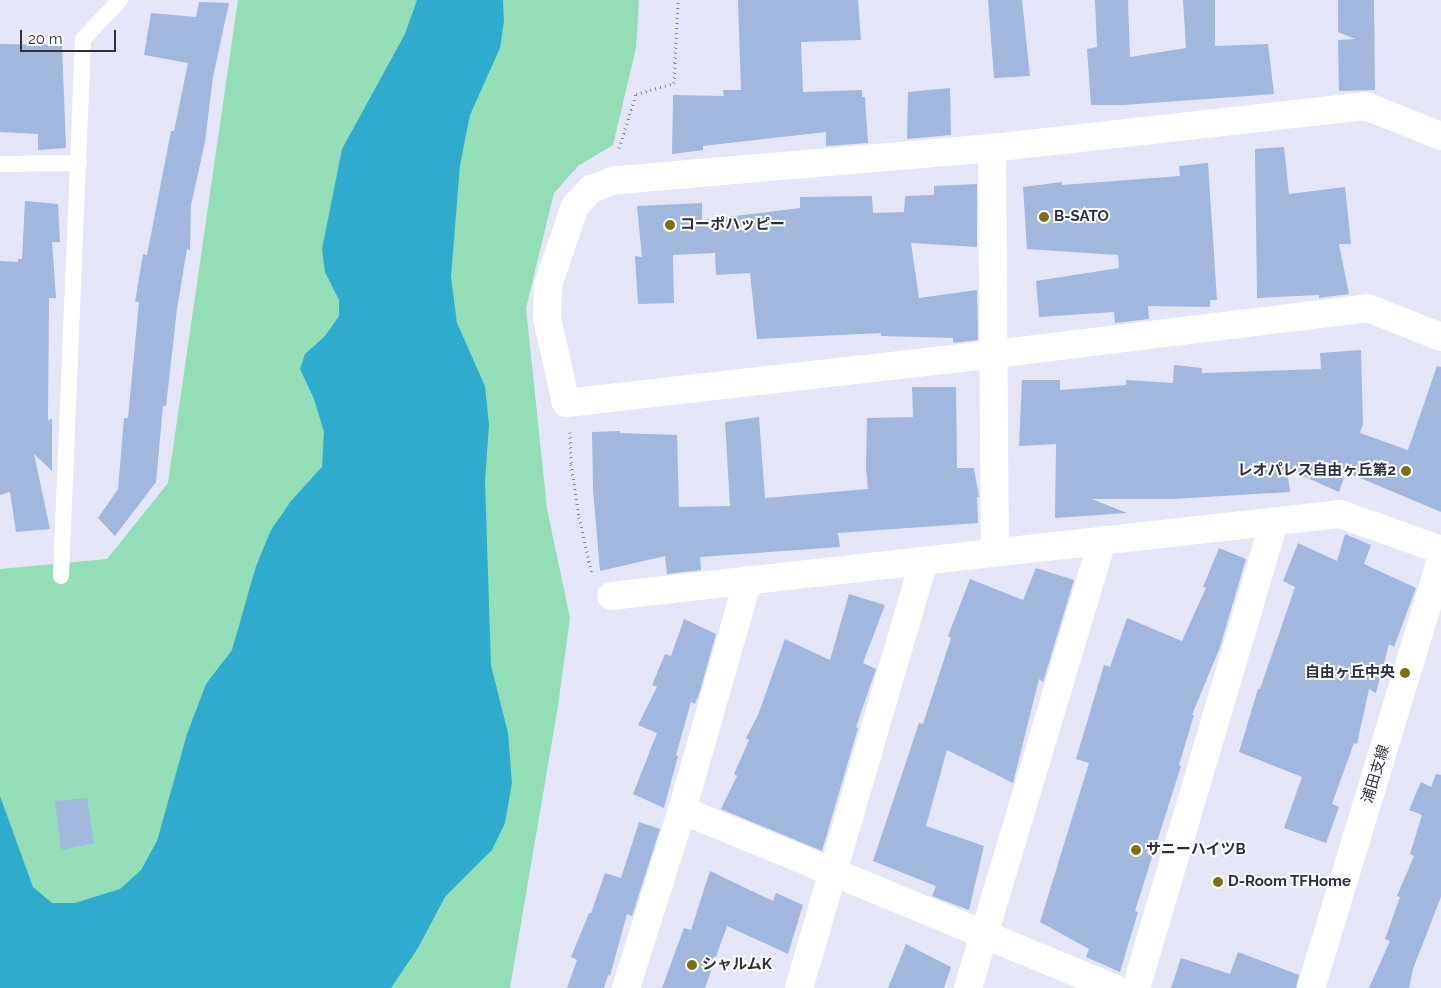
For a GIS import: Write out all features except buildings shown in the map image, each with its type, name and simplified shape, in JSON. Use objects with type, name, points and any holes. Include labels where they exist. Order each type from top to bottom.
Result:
[{"type":"street","points":[[1441,136],[1366,106],[992,148],[615,180],[594,187],[575,206],[548,285],[547,318],[566,403],[994,354],[1368,308],[1441,337]]},
{"type":"street","points":[[992,148],[996,552]]},
{"type":"street","points":[[611,596],[1340,514],[1441,550]]},
{"type":"street","points":[[1136,988],[1274,521]]},
{"type":"street","points":[[968,988],[1102,540]]},
{"type":"street","name":"浦田支線","points":[[1311,988],[1441,560]]},
{"type":"street","points":[[799,988],[924,561]]},
{"type":"street","points":[[626,988],[682,810],[748,580]]},
{"type":"street","points":[[682,810],[1114,988]]},
{"type":"lane","points":[[61,576],[83,39],[120,0]]},
{"type":"lane","points":[[0,164],[79,163]]},
{"type":"path","points":[[594,187],[619,148],[636,94],[674,83],[678,0]]},
{"type":"path","points":[[566,403],[570,426],[571,464],[579,517],[594,582],[611,596]]},
{"type":"green space","points":[[238,0],[639,0],[636,48],[613,145],[578,166],[554,193],[526,308],[547,509],[570,618],[558,706],[510,988],[0,988],[0,569],[107,559],[168,483]]},
{"type":"water","points":[[417,0],[503,0],[504,21],[500,48],[470,115],[460,165],[451,277],[457,323],[485,386],[489,425],[485,481],[491,665],[508,733],[512,783],[505,823],[492,850],[445,897],[418,948],[391,988],[0,988],[0,796],[33,887],[52,903],[75,903],[120,889],[141,870],[157,841],[187,734],[206,684],[232,650],[256,566],[271,530],[291,501],[322,467],[324,432],[314,399],[300,369],[305,354],[325,336],[339,316],[339,300],[325,272],[322,249],[342,149],[405,34]]},
{"type":"place","name":"B-SATO","points":[[1044,217]]},
{"type":"place","name":"コーポハッピー","points":[[670,225]]},
{"type":"place","name":"レオパレス自由ヶ丘第2","points":[[1406,471]]},
{"type":"place","name":"自由ヶ丘中央","points":[[1405,673]]},
{"type":"place","name":"サニーハイツB","points":[[1136,850]]},
{"type":"place","name":"D-Room TFHome","points":[[1218,882]]},
{"type":"place","name":"シャルムK","points":[[692,965]]}]
